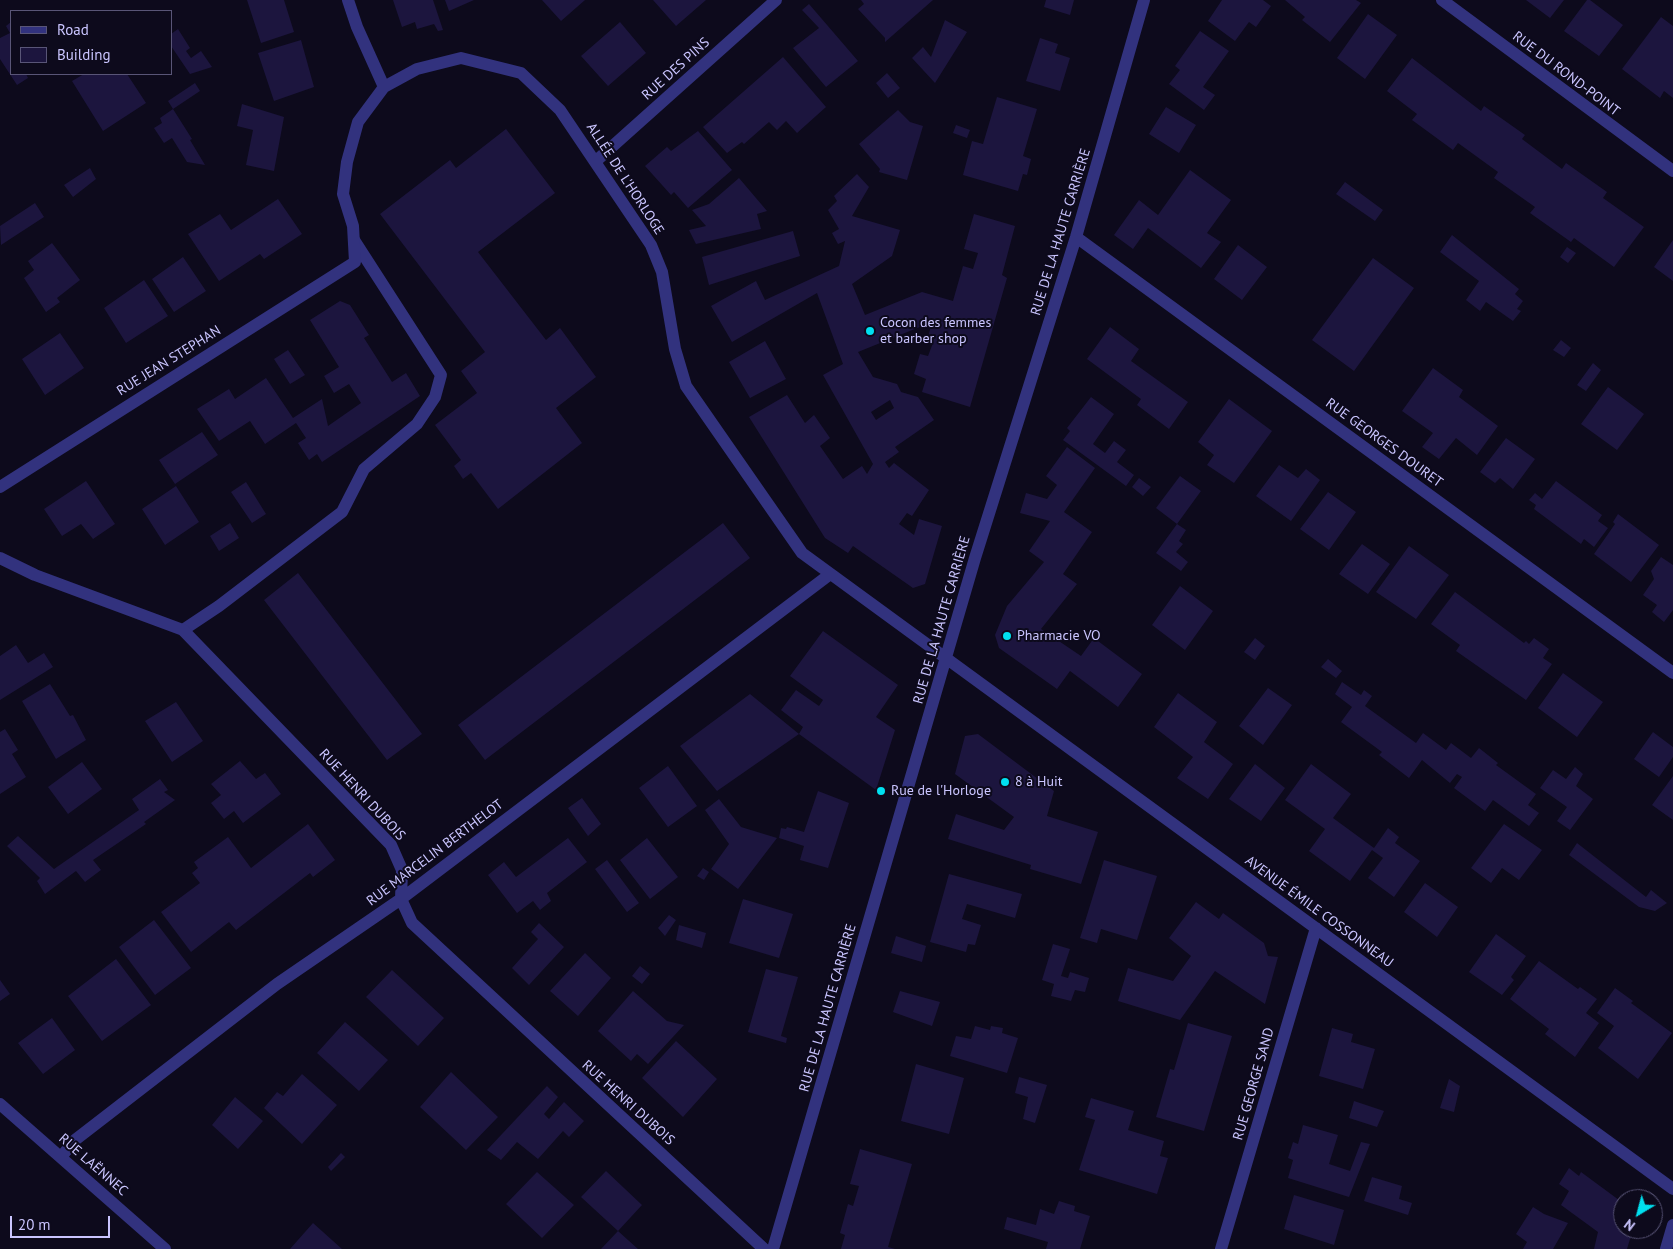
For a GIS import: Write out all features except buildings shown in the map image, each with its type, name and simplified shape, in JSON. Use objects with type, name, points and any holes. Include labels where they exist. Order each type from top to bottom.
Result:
[{"type":"street","points":[[348,0],[357,27],[384,87]]},
{"type":"street","name":"RUE DES PINS","points":[[596,161],[776,0]]},
{"type":"street","name":"RUE DE LA HAUTE CARRIÈRE","points":[[773,1249],[975,558],[1076,237],[1144,0]]},
{"type":"street","name":"RUE DU ROND-POINT","points":[[1442,0],[1673,171]]},
{"type":"street","name":"ALLÉE DE L'HORLOGE","points":[[355,262],[353,226],[343,194],[348,162],[358,122],[384,87],[417,69],[461,58],[521,72],[560,110],[651,245],[662,272],[675,349],[686,386],[802,553],[829,575],[946,660]]},
{"type":"street","name":"RUE GEORGES DOURET","points":[[1076,237],[1673,673]]},
{"type":"street","points":[[183,630],[219,606],[342,512],[364,469],[416,424],[435,397],[441,375],[354,240]]},
{"type":"street","name":"RUE JEAN STEPHAN","points":[[0,487],[355,262]]},
{"type":"street","name":"RUE HENRI DUBOIS","points":[[0,558],[35,575],[183,630],[391,845],[402,870],[400,898],[412,923],[764,1249]]},
{"type":"street","name":"RUE MARCELIN BERTHELOT","points":[[61,1157],[75,1140],[277,984],[400,898],[829,575]]},
{"type":"street","name":"AVENUE ÉMILE COSSONNEAU","points":[[946,660],[1673,1189]]},
{"type":"street","name":"RUE GEORGE SAND","points":[[1221,1249],[1316,928]]},
{"type":"street","name":"RUE LAËNNEC","points":[[0,1104],[165,1249]]},
{"type":"street","points":[[1666,1249],[1673,1225]]},
{"type":"place","name":"Cocon des femmes et barber shop","points":[[870,331]]},
{"type":"place","name":"Pharmacie VO","points":[[1007,636]]},
{"type":"place","name":"8 à Huit","points":[[1005,782]]},
{"type":"place","name":"Rue de l'Horloge","points":[[881,791]]}]
